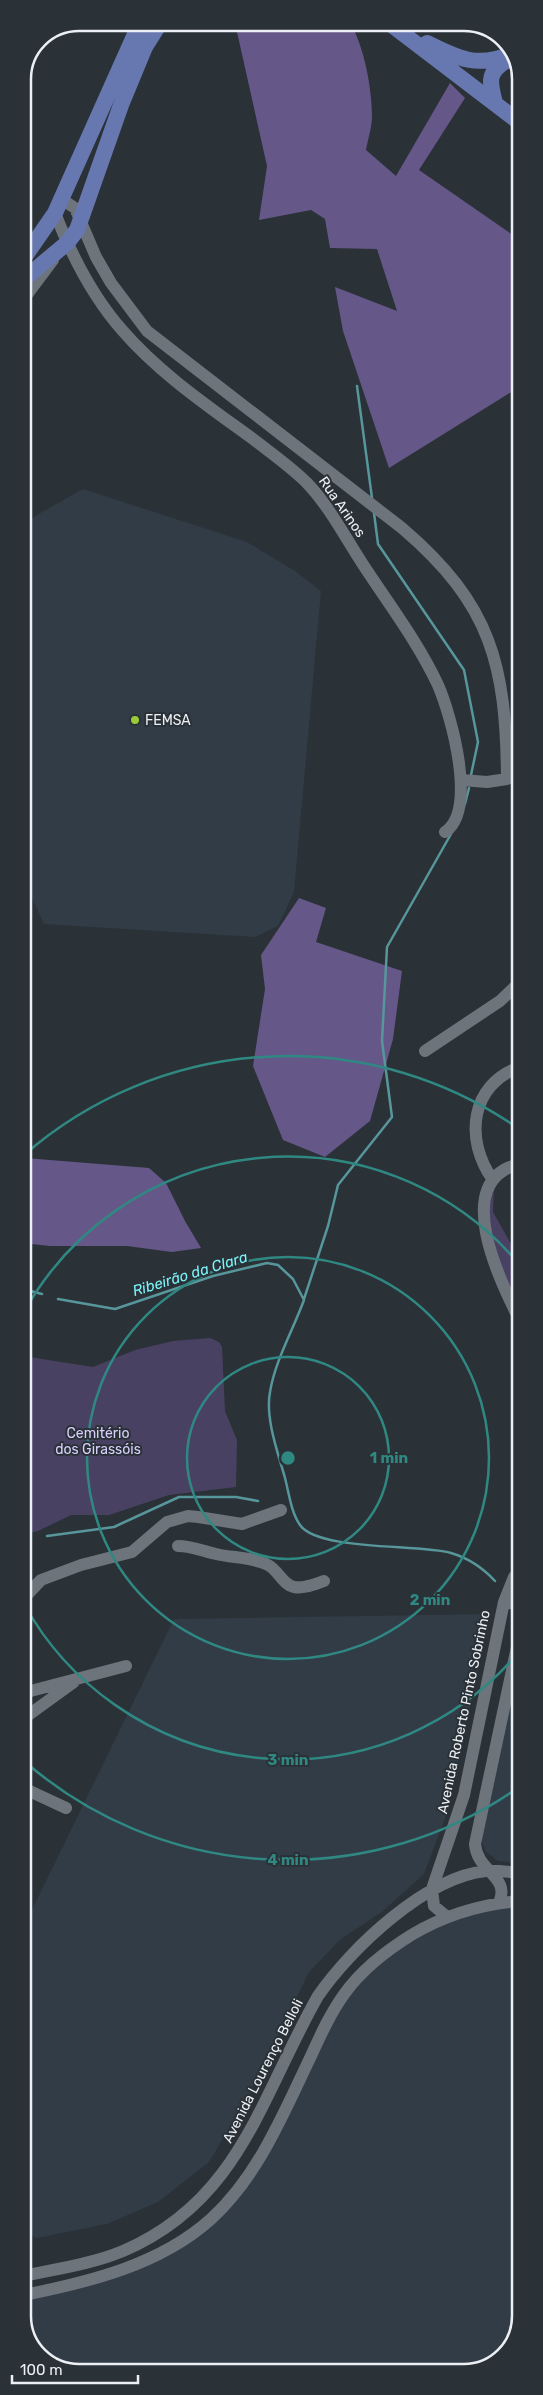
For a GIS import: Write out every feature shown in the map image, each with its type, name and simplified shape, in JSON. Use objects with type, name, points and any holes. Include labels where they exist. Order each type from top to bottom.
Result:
[{"type":"main road","points":[[31,247],[58,206],[136,31]]},
{"type":"main road","points":[[31,273],[67,243],[82,220],[121,105],[145,47],[155,31]]},
{"type":"main road","points":[[400,31],[512,116]]},
{"type":"main road","points":[[404,31],[469,61],[486,62],[506,57]]},
{"type":"main road","points":[[495,103],[490,86],[491,76],[496,68],[507,59]]},
{"type":"street","name":"Rua Arinos","points":[[445,832],[451,828],[456,816],[462,780],[449,716],[437,684],[401,622],[307,483],[283,462],[196,397],[142,352],[103,305],[67,243],[58,206],[75,208],[82,220],[96,257],[111,283],[147,331],[402,528],[429,551],[453,578],[476,613],[488,639],[498,669],[506,735],[507,779],[487,782],[462,780]]},
{"type":"street","points":[[31,290],[67,243]]},
{"type":"street","points":[[425,1051],[500,1001],[512,990]]},
{"type":"street","points":[[493,1180],[484,1168],[480,1154],[476,1120],[478,1105],[484,1092],[494,1081],[506,1072],[512,1070]]},
{"type":"street","points":[[512,1167],[501,1172],[493,1180],[486,1201],[484,1230],[495,1266],[512,1303]]},
{"type":"street","points":[[31,1591],[41,1580],[86,1564],[132,1552],[167,1522],[188,1516],[242,1524],[281,1510]]},
{"type":"street","points":[[178,1546],[191,1546],[214,1554],[264,1563],[276,1570],[287,1583],[295,1587],[308,1586],[324,1581]]},
{"type":"street","name":"Avenida Roberto Pinto Sobrinho","points":[[432,1889],[464,1795],[504,1602],[512,1582]]},
{"type":"street","points":[[504,1602],[512,1604]]},
{"type":"street","points":[[31,1691],[126,1666]]},
{"type":"street","points":[[499,1903],[502,1887],[500,1881],[487,1870],[476,1852],[476,1835],[512,1670]]},
{"type":"street","points":[[31,1713],[80,1678]]},
{"type":"street","points":[[31,1792],[66,1808]]},
{"type":"street","name":"Avenida Lourenço Belloli","points":[[31,2274],[97,2259],[147,2239],[172,2223],[210,2190],[236,2156],[254,2126],[305,2019],[329,1980],[362,1946],[432,1889],[456,1878],[487,1870],[512,1872]]},
{"type":"street","points":[[432,1889],[434,1906],[446,1916]]},
{"type":"street","points":[[31,2294],[86,2282],[124,2270],[168,2248],[209,2220],[240,2188],[263,2153],[332,2013],[344,1994],[383,1954],[446,1916],[499,1903],[512,1902]]},
{"type":"shaded area","points":[[237,31],[354,31],[363,55],[371,93],[372,120],[366,150],[396,176],[450,83],[465,98],[419,170],[512,234],[512,392],[389,468],[343,331],[335,287],[397,311],[377,249],[330,248],[325,219],[311,210],[259,220],[267,166]]},
{"type":"shaded area","name":"FEMSA","points":[[83,489],[247,542],[295,571],[321,591],[294,892],[278,926],[255,937],[44,924],[31,896],[31,520]]},
{"type":"shaded area","points":[[299,898],[326,908],[316,942],[402,971],[393,1039],[370,1121],[325,1157],[283,1140],[253,1066],[265,989],[261,955]]},
{"type":"shaded area","points":[[31,1158],[149,1168],[166,1183],[201,1248],[172,1252],[127,1246],[50,1246],[31,1244]]},
{"type":"shaded area","points":[[490,1614],[447,1813],[424,1874],[383,1911],[341,1939],[309,1972],[249,2095],[209,2162],[158,2202],[107,2224],[37,2238],[31,2235],[31,1912],[174,1619]]},
{"type":"shaded area","points":[[512,1688],[512,1862],[498,1861],[486,1852],[480,1837]]},
{"type":"shaded area","points":[[512,1906],[512,2316],[509,2331],[500,2347],[493,2354],[482,2360],[464,2364],[76,2364],[61,2360],[48,2352],[38,2340],[32,2325],[31,2296],[83,2285],[211,2224],[250,2182],[322,2037],[351,1991],[388,1953],[434,1925],[485,1908]]},
{"type":"green space","points":[[494,1187],[493,1212],[512,1246],[512,1291],[494,1253],[486,1221]]},
{"type":"green space","name":"Cemitério dos Girassóis","points":[[210,1338],[219,1342],[222,1347],[225,1411],[237,1440],[236,1487],[169,1495],[109,1515],[71,1515],[38,1531],[31,1532],[31,1357],[93,1367],[135,1350],[173,1341]]},
{"type":"waterway","points":[[357,386],[372,498]]},
{"type":"waterway","points":[[374,513],[378,544],[464,670],[478,742],[471,775]]},
{"type":"waterway","points":[[465,804],[469,788]]},
{"type":"waterway","points":[[304,1299],[328,1226],[338,1185],[392,1117],[382,1041],[387,947],[451,834]]},
{"type":"waterway","name":"Ribeirão da Clara","points":[[58,1299],[115,1309],[213,1276],[267,1263],[278,1265],[293,1279],[304,1300],[272,1380],[269,1402],[273,1435],[292,1508],[300,1525],[310,1533],[347,1543],[436,1550],[451,1553],[475,1564],[495,1581]]},
{"type":"waterway","name":"Ribeirão da Clara","points":[[31,1291],[42,1294]]},
{"type":"waterway","points":[[47,1536],[114,1527],[179,1497],[236,1497],[258,1501]]},
{"type":"place","name":"FEMSA","points":[[135,720]]}]
